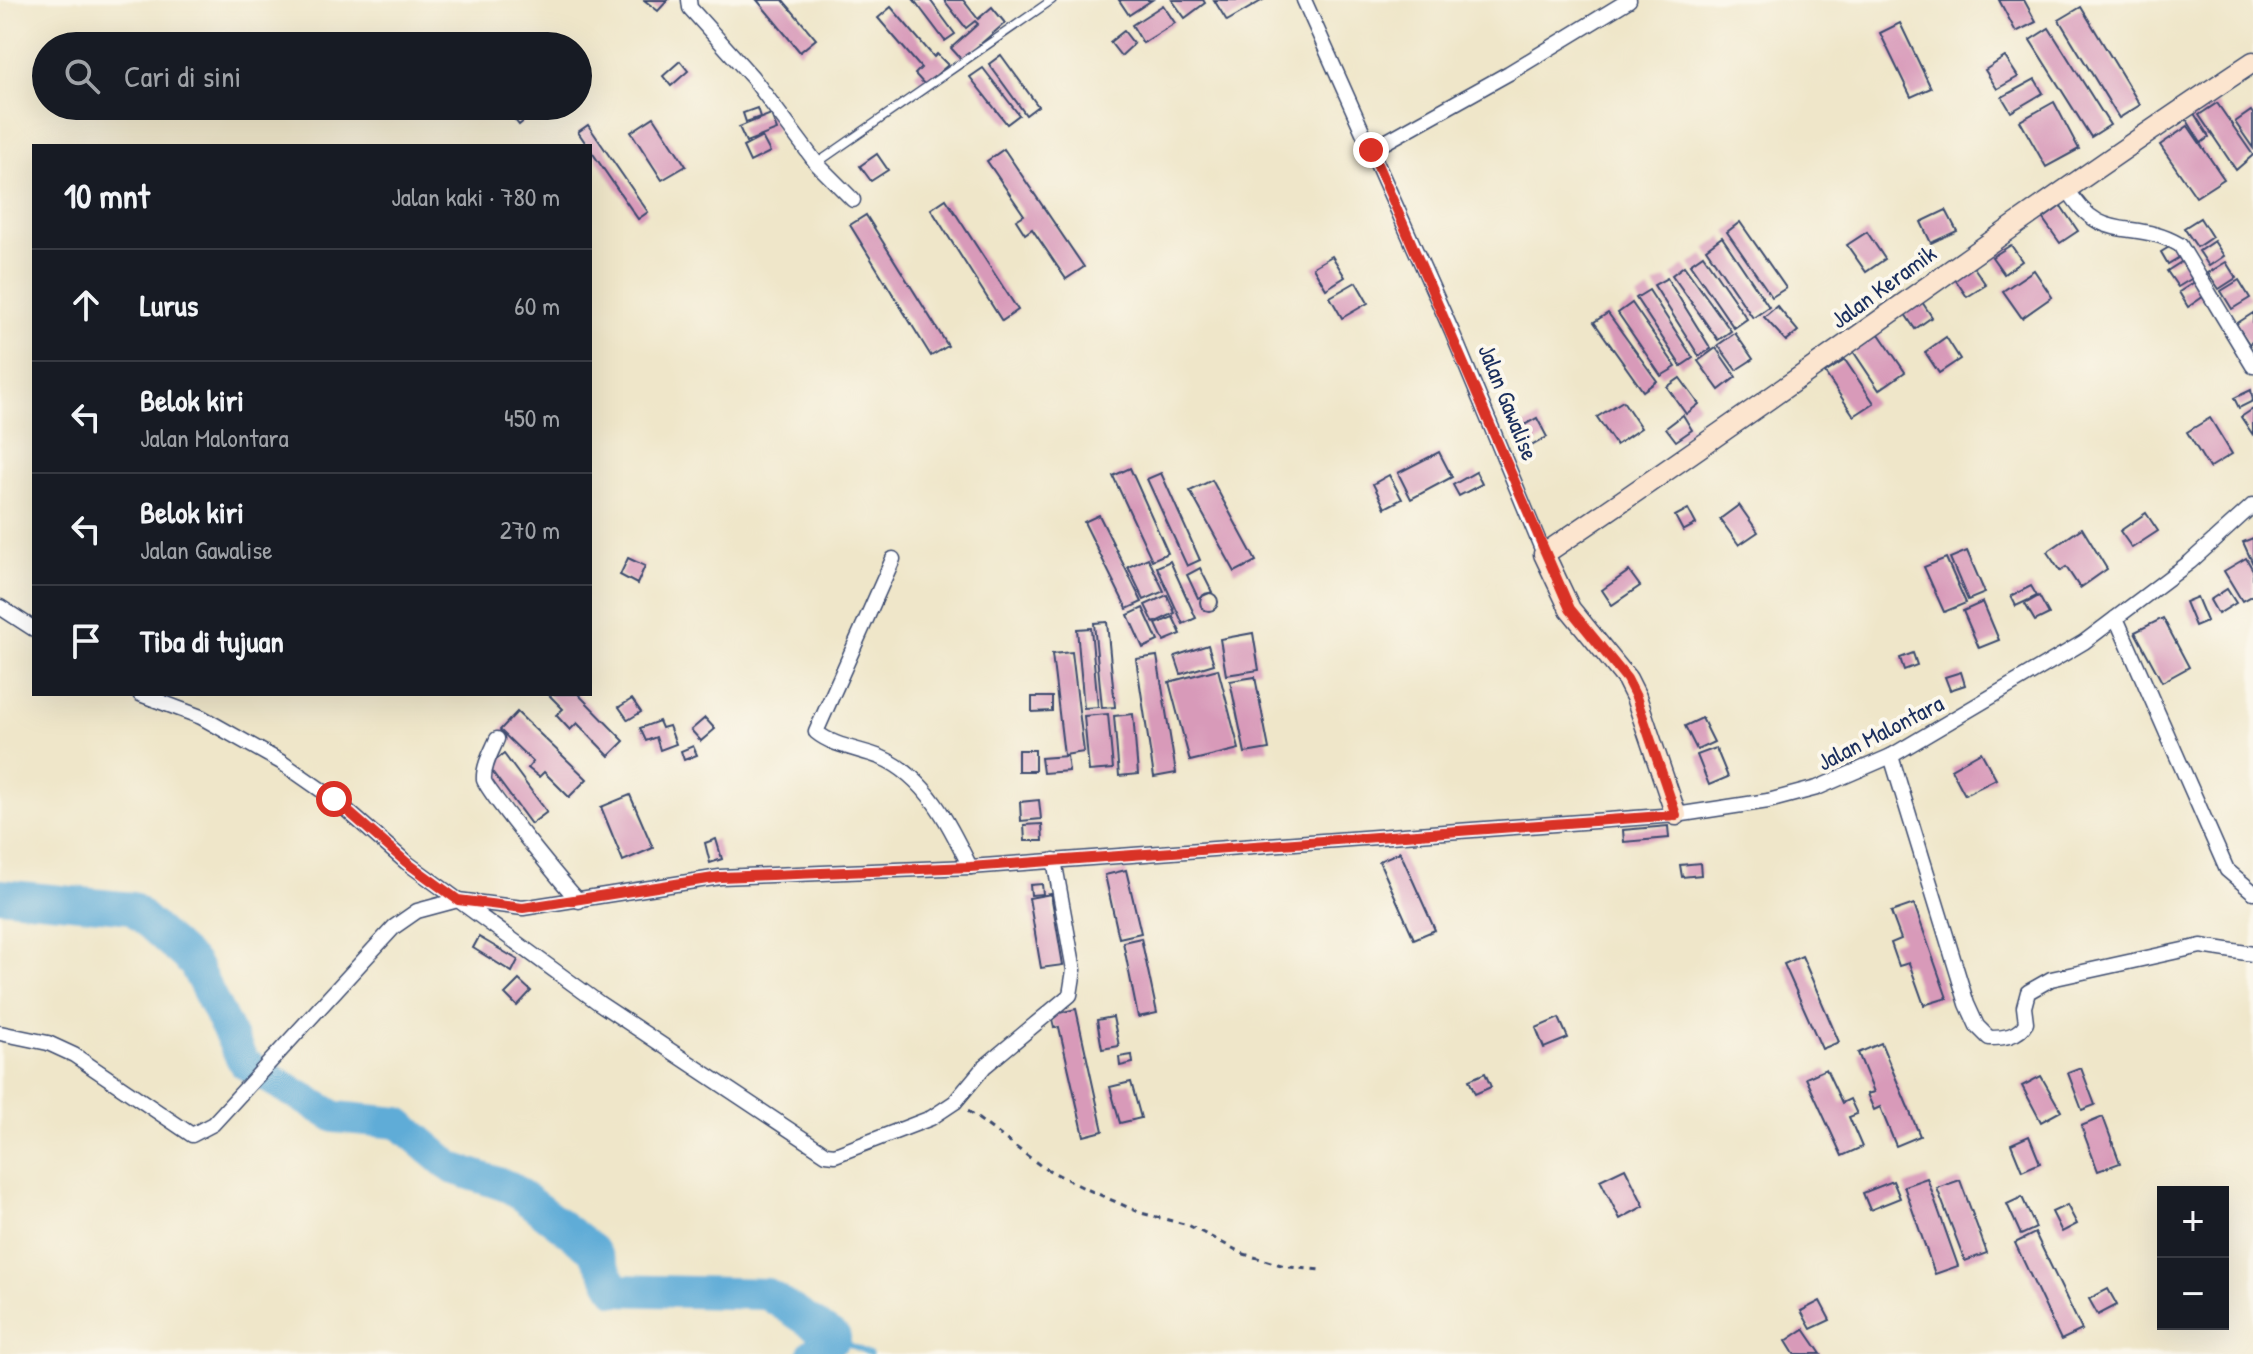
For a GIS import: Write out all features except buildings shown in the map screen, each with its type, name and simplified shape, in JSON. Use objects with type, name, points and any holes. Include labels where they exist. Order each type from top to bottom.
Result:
[{"type":"street","points":[[689,0],[690,8],[752,77],[817,164],[853,200]]},
{"type":"street","name":"Jalan Gawalise","points":[[1304,0],[1452,332],[1570,609],[1627,679],[1636,697],[1676,815]]},
{"type":"street","points":[[1371,150],[1509,73],[1629,0]]},
{"type":"street","name":"Jalan Keramik","points":[[1544,554],[1706,446],[2067,188],[2253,62]]},
{"type":"street","points":[[2067,188],[2080,210],[2096,222],[2180,245],[2253,366]]},
{"type":"street","name":"Jalan Malontara","points":[[458,900],[523,908],[720,877],[970,867],[1676,815],[1768,801],[1817,788],[1891,756],[2055,661],[2190,562],[2253,505]]},
{"type":"street","points":[[893,559],[816,732],[884,759],[905,773],[941,808],[970,867]]},
{"type":"street","points":[[0,607],[32,628]]},
{"type":"street","points":[[2116,618],[2227,870],[2253,892]]},
{"type":"street","points":[[145,696],[201,717],[281,762],[334,799],[406,862],[599,1003],[818,1151],[835,1155],[931,1118],[955,1102],[984,1067],[1070,995],[1074,970],[1054,860]]},
{"type":"street","points":[[497,739],[485,769],[488,792],[520,826],[552,873],[579,901]]},
{"type":"street","points":[[1891,756],[1967,1004],[1977,1026],[1989,1038],[2012,1036],[2020,1031],[2026,1023],[2024,1007],[2028,992],[2051,979],[2201,946],[2253,954]]},
{"type":"street","points":[[0,1033],[48,1043],[74,1055],[192,1135],[213,1124],[394,927],[417,911],[458,900]]},
{"type":"lane","points":[[817,164],[1052,0]]},
{"type":"path","points":[[955,1102],[1041,1166],[1082,1187],[1141,1213],[1188,1225],[1244,1254],[1288,1267],[1320,1270]]},
{"type":"waterway","points":[[0,895],[132,908],[194,964],[244,1063],[335,1117],[399,1123],[452,1168],[510,1187],[593,1250],[616,1290],[767,1294],[835,1338],[813,1354]]},
{"type":"waterway","points":[[835,1338],[870,1354]]},
{"type":"route","points":[[334,799],[406,862],[458,900],[523,908],[720,877],[970,867],[1676,815],[1636,697],[1627,679],[1598,648],[1570,609],[1371,150]]}]
